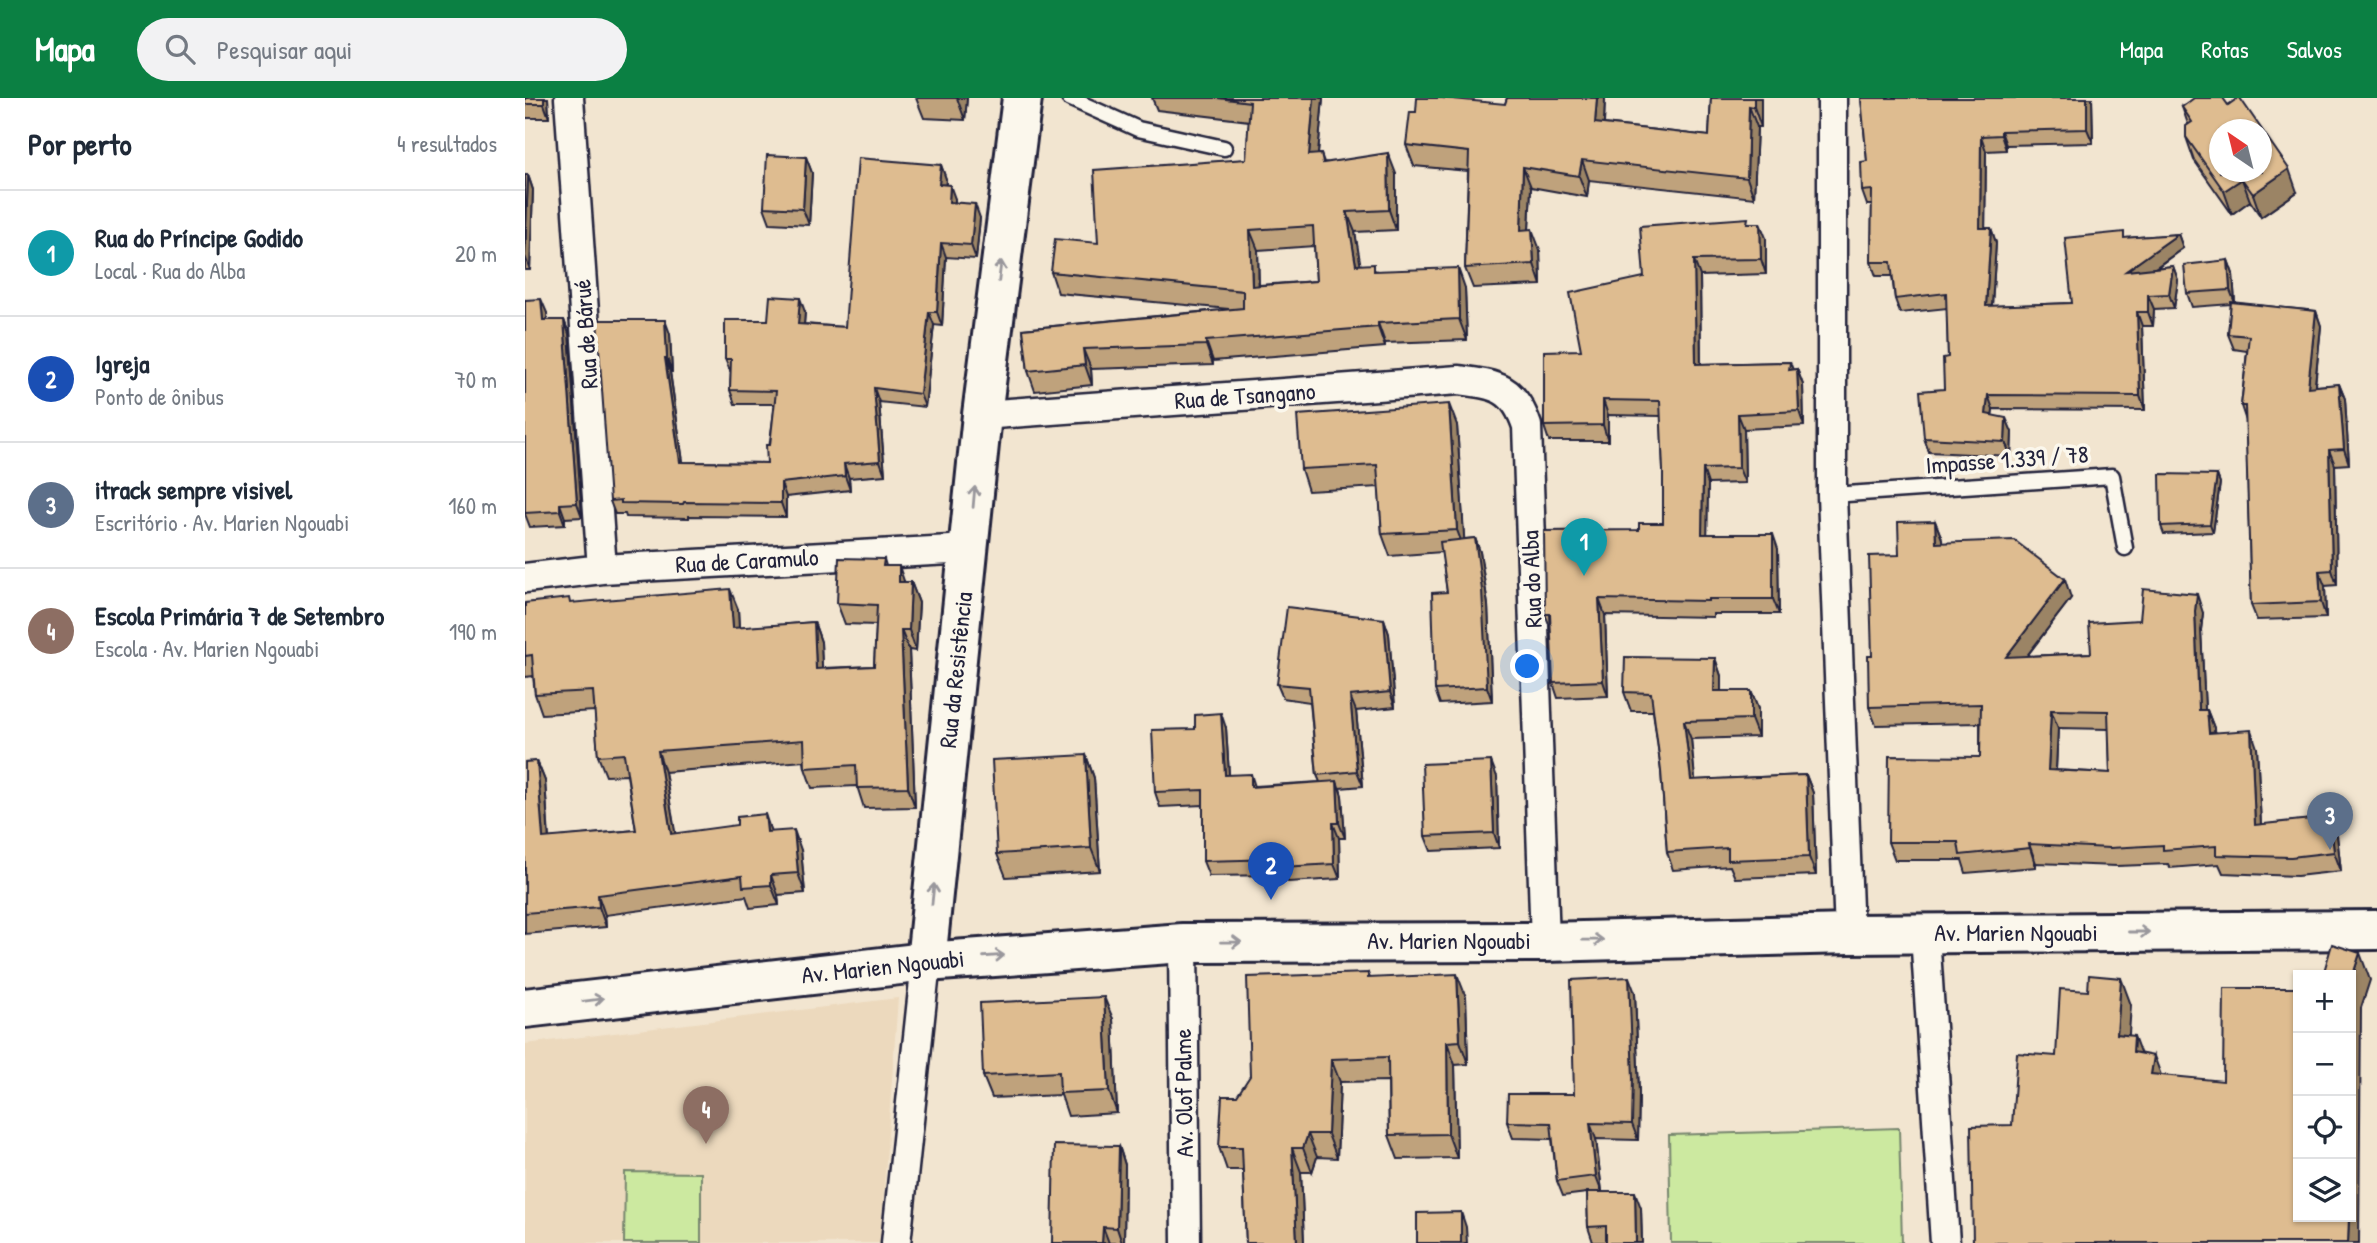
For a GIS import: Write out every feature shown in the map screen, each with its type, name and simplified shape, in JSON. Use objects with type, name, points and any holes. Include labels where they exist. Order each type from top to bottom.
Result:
[{"type":"main road","name":"Rua da Resistência","points":[[926,961],[982,415],[1022,98]]},
{"type":"main road","name":"Av. Marien Ngouabi","points":[[525,1008],[926,961],[1183,943],[1545,942],[1849,934],[2377,930]]},
{"type":"street","name":"Rua de Bárué","points":[[569,98],[603,569]]},
{"type":"street","points":[[1832,98],[1832,495],[1849,934]]},
{"type":"street","name":"Rua de Tsangano","points":[[982,415],[1459,380],[1487,384],[1507,391]]},
{"type":"street","name":"Rua do Alba","points":[[1507,391],[1521,408],[1527,426],[1545,942]]},
{"type":"street","name":"Rua de Caramulo","points":[[525,578],[603,569],[969,548]]},
{"type":"street","points":[[1924,934],[1945,1243]]},
{"type":"street","name":"Av. Olof Palme","points":[[1183,943],[1186,1243]]},
{"type":"street","name":"Rua da Resistência","points":[[896,1243],[926,961]]},
{"type":"lane","points":[[1069,98],[1139,129],[1224,148]]},
{"type":"lane","name":"Impasse 1.339 / 78","points":[[1832,495],[2112,476],[2125,548]]},
{"type":"shaded area","points":[[898,998],[880,1243],[525,1243],[525,1044]]},
{"type":"green space","points":[[1899,1128],[1902,1243],[1671,1243],[1669,1135]]},
{"type":"green space","points":[[625,1172],[701,1173],[701,1243],[624,1243]]},
{"type":"building","points":[[525,98],[544,98],[544,104],[525,104]]},
{"type":"building","points":[[1217,98],[1314,98],[1309,155],[1321,154],[1323,163],[1388,153],[1389,210],[1347,212],[1356,265],[1374,264],[1374,271],[1458,268],[1459,319],[1378,323],[1378,327],[1206,341],[1206,345],[1083,349],[1085,365],[1028,371],[1023,329],[1243,308],[1243,291],[1051,272],[1055,239],[1098,243],[1094,170],[1246,159],[1250,102]],"holes":[[[1313,226],[1316,281],[1252,286],[1250,230]]]},
{"type":"building","points":[[1417,98],[1505,104],[1507,98],[1597,98],[1595,123],[1709,136],[1711,98],[1754,98],[1754,107],[1749,106],[1747,178],[1582,160],[1579,176],[1523,167],[1521,230],[1532,229],[1534,264],[1465,268],[1469,152],[1406,145],[1410,112],[1416,112]]},
{"type":"building","points":[[1861,98],[2087,98],[2087,129],[2001,131],[2001,135],[1981,136],[1980,228],[1991,228],[1986,306],[2072,303],[2065,238],[2124,232],[2124,238],[2178,234],[2126,271],[2173,266],[2169,294],[2148,295],[2148,312],[2137,312],[2140,396],[1988,395],[1986,414],[2006,418],[2005,442],[1924,438],[1920,391],[1944,389],[1943,358],[1948,357],[1946,293],[1895,299],[1891,262],[1871,262],[1872,190],[1862,191],[1861,162],[1867,161]]},
{"type":"building","points":[[2194,98],[2223,98],[2228,105],[2240,98],[2254,119],[2209,119],[2209,170],[2186,137],[2186,126],[2192,122],[2182,107]]},
{"type":"building","points":[[2272,144],[2289,169],[2272,181]]},
{"type":"building","points":[[767,155],[806,157],[803,209],[764,207]]},
{"type":"building","points":[[858,158],[941,165],[939,184],[950,185],[949,202],[975,204],[971,245],[941,243],[937,312],[929,312],[920,394],[874,388],[880,461],[844,464],[845,476],[781,483],[781,503],[683,504],[610,501],[597,320],[665,320],[665,358],[680,462],[767,463],[766,445],[770,445],[776,391],[730,390],[731,359],[725,359],[725,320],[768,320],[770,296],[800,298],[798,324],[845,327]]},
{"type":"building","points":[[525,175],[528,175],[525,256]]},
{"type":"building","points":[[2218,182],[2238,182],[2224,191]]},
{"type":"building","points":[[2244,182],[2270,182],[2253,194]]},
{"type":"building","points":[[1748,218],[1747,223],[1760,223],[1761,259],[1694,260],[1696,364],[1790,362],[1789,370],[1797,369],[1799,411],[1738,414],[1739,468],[1703,469],[1702,534],[1773,534],[1773,599],[1599,599],[1603,681],[1553,683],[1550,614],[1545,614],[1544,531],[1639,530],[1639,523],[1663,523],[1663,470],[1660,401],[1603,400],[1603,425],[1544,426],[1544,351],[1581,350],[1570,293],[1644,277],[1640,226]]},
{"type":"building","points":[[2228,260],[2230,290],[2187,293],[2184,265]]},
{"type":"building","points":[[541,299],[543,320],[564,320],[577,503],[560,504],[560,511],[525,513],[525,300]]},
{"type":"building","points":[[2231,302],[2316,311],[2308,387],[2339,384],[2344,449],[2329,450],[2332,570],[2319,571],[2321,602],[2251,605],[2245,406],[2241,406],[2249,336],[2228,334]]},
{"type":"building","points":[[1449,404],[1457,530],[1382,534],[1377,465],[1301,469],[1297,415]]},
{"type":"building","points":[[2160,474],[2217,475],[2210,524],[2161,526]]},
{"type":"building","points":[[1935,521],[1936,543],[2014,540],[2065,579],[2006,657],[2091,653],[2089,623],[2140,620],[2143,589],[2197,594],[2195,611],[2199,710],[2207,710],[2209,733],[2251,730],[2255,825],[2330,817],[2334,852],[2291,857],[2216,855],[2216,846],[2163,850],[2163,845],[2110,848],[2029,844],[2030,848],[1960,855],[1958,842],[1888,842],[1889,756],[1980,757],[1981,704],[1869,707],[1868,656],[1872,656],[1869,556],[1899,555],[1898,522]],"holes":[[[2051,710],[2108,711],[2110,773],[2048,770]]]},
{"type":"building","points":[[1475,538],[1482,590],[1487,687],[1435,690],[1432,593],[1447,592],[1440,542]]},
{"type":"building","points":[[839,558],[884,559],[883,566],[899,566],[899,582],[911,582],[909,630],[901,630],[908,787],[857,788],[856,765],[805,768],[804,740],[658,751],[671,834],[737,825],[737,817],[765,814],[767,832],[794,830],[798,873],[771,875],[771,885],[743,887],[742,876],[598,895],[599,907],[525,913],[525,762],[537,761],[543,838],[636,830],[624,754],[598,756],[593,691],[535,694],[532,655],[525,656],[525,603],[569,598],[570,603],[730,589],[733,628],[814,622],[816,669],[874,666],[877,605],[837,603]]},
{"type":"building","points":[[1287,607],[1384,619],[1390,692],[1350,696],[1357,771],[1317,775],[1309,687],[1277,684]]},
{"type":"building","points":[[1625,657],[1715,658],[1714,691],[1751,691],[1751,719],[1684,721],[1691,780],[1806,775],[1809,857],[1728,860],[1728,848],[1667,852],[1661,771],[1651,693],[1624,692]]},
{"type":"building","points":[[1221,713],[1225,775],[1251,774],[1251,787],[1337,781],[1339,823],[1333,823],[1334,864],[1282,867],[1282,859],[1203,861],[1203,790],[1155,792],[1152,730],[1195,729],[1195,715]]},
{"type":"building","points":[[1086,755],[1091,848],[997,854],[992,760]]},
{"type":"building","points":[[1491,761],[1494,833],[1425,836],[1422,764]]},
{"type":"building","points":[[2332,944],[2360,953],[2355,970],[2324,970]]},
{"type":"building","points":[[1368,973],[1368,978],[1457,974],[1460,1041],[1447,1042],[1448,1134],[1389,1135],[1388,1057],[1331,1059],[1328,1134],[1308,1134],[1303,1148],[1292,1148],[1297,1243],[1246,1243],[1242,1147],[1219,1147],[1222,1096],[1237,1096],[1250,1076],[1247,977]]},
{"type":"building","points":[[2089,975],[2121,978],[2117,1034],[2134,1036],[2133,1052],[2154,1056],[2151,1074],[2223,1081],[2224,988],[2293,988],[2293,1222],[2349,1222],[2348,1243],[1973,1243],[1971,1126],[2012,1125],[2017,1053],[2056,1056],[2060,989],[2088,991]]},
{"type":"building","points":[[1629,977],[1632,1124],[1590,1123],[1596,1176],[1557,1181],[1551,1123],[1507,1122],[1508,1094],[1574,1094],[1571,980]]},
{"type":"building","points":[[1104,997],[1109,1091],[1060,1093],[1059,1072],[983,1076],[980,1003]]},
{"type":"building","points":[[1054,1145],[1119,1146],[1117,1228],[1103,1227],[1102,1243],[1052,1243]]},
{"type":"building","points":[[1587,1192],[1635,1192],[1636,1243],[1606,1243],[1606,1226],[1588,1227]]},
{"type":"building","points":[[1461,1212],[1461,1243],[1417,1243],[1417,1213]]},
{"type":"place","name":"Rua do Príncipe Godido","points":[[1584,576]]},
{"type":"place","name":"itrack sempre visivel","points":[[2330,850]]},
{"type":"place","name":"Igreja","points":[[1271,900]]},
{"type":"place","name":"Escola Primária 7 de Setembro","points":[[706,1144]]}]
